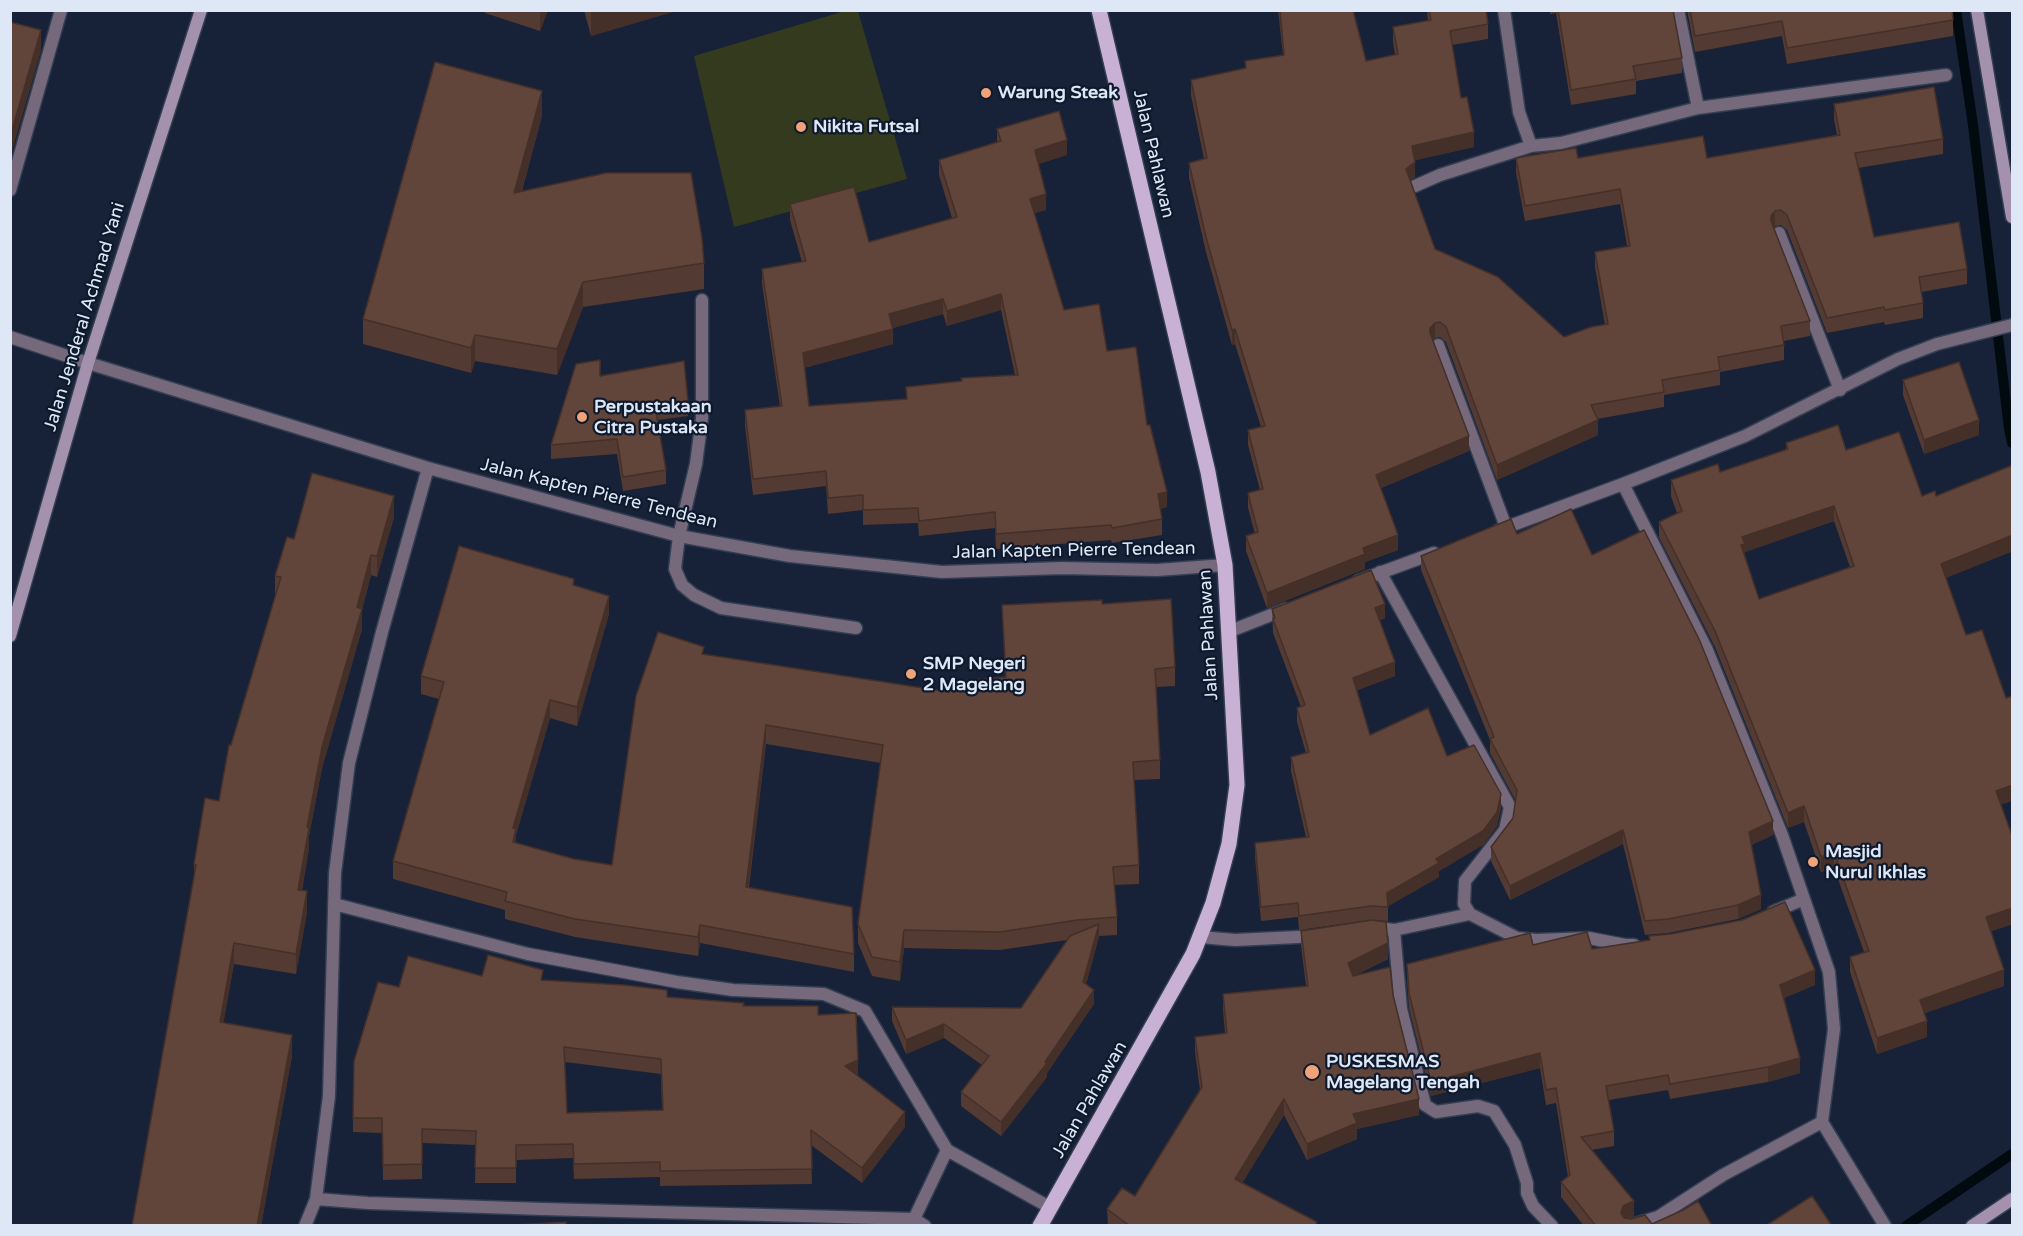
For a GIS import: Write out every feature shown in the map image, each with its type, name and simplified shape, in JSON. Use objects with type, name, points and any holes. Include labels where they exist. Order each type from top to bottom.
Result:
[{"type":"main road","name":"Jalan Jenderal Achmad Yani","points":[[10,636],[88,363],[201,10]]},
{"type":"main road","name":"Jalan Pahlawan","points":[[1040,1226],[1193,954],[1214,903],[1229,844],[1236,785],[1225,565],[1208,472],[1100,10]]},
{"type":"main road","points":[[1977,10],[2013,217]]},
{"type":"main road","points":[[1972,1226],[2013,1199]]},
{"type":"street","points":[[10,190],[61,10]]},
{"type":"street","points":[[1504,10],[1519,112],[1531,146]]},
{"type":"street","points":[[1678,10],[1698,108]]},
{"type":"street","points":[[1415,186],[1440,175],[1531,146],[1562,143],[1698,108],[1946,75]]},
{"type":"street","points":[[1779,233],[1840,390]]},
{"type":"street","points":[[702,300],[702,418],[696,464],[679,536],[675,569],[682,585],[694,595],[721,608],[856,628]]},
{"type":"street","points":[[1490,533],[1745,436],[1898,359],[1937,344],[2013,325]]},
{"type":"street","name":"Jalan Kapten Pierre Tendean","points":[[10,337],[428,468],[679,536],[790,556],[942,572],[1062,568],[1157,570],[1225,565]]},
{"type":"street","points":[[1437,345],[1506,527]]},
{"type":"street","points":[[305,1226],[316,1199],[329,1096],[334,904],[340,825],[349,764],[382,632],[428,468]]},
{"type":"street","points":[[1623,484],[1707,650],[1782,835],[1829,972],[1834,1029],[1822,1122],[1885,1226]]},
{"type":"street","points":[[1348,585],[1448,548]]},
{"type":"street","points":[[1380,572],[1510,807],[1505,830],[1465,881],[1464,904],[1470,914],[1517,938],[1536,940],[1589,938],[1625,945],[1644,944]]},
{"type":"street","points":[[1228,632],[1293,606]]},
{"type":"street","points":[[1761,918],[1804,899]]},
{"type":"street","points":[[334,904],[528,954],[665,980],[733,990],[824,994],[865,1011],[947,1150],[1051,1208]]},
{"type":"street","points":[[1372,928],[1394,930],[1470,914]]},
{"type":"street","points":[[1394,930],[1401,1009],[1425,1105],[1436,1112],[1478,1106],[1494,1111],[1515,1145],[1527,1183],[1527,1193],[1533,1206],[1552,1226]]},
{"type":"street","points":[[1200,937],[1235,940],[1307,938],[1329,935]]},
{"type":"street","points":[[1629,1226],[1658,1217],[1723,1175],[1822,1122]]},
{"type":"street","points":[[914,1219],[947,1150]]},
{"type":"street","points":[[316,1199],[543,1209],[914,1219],[925,1226]]},
{"type":"green space","name":"Nikita Futsal","points":[[845,11],[858,11],[907,179],[734,227],[694,56]]},
{"type":"building","points":[[1280,10],[1353,10],[1366,61],[1398,54],[1393,27],[1431,20],[1429,10],[1486,10],[1488,24],[1450,31],[1461,98],[1467,97],[1474,132],[1412,146],[1415,162],[1406,169],[1435,249],[1498,277],[1564,337],[1591,327],[1608,324],[1595,252],[1630,246],[1620,189],[1525,206],[1516,158],[1576,148],[1578,158],[1703,136],[1707,158],[1840,135],[1834,104],[1934,87],[1943,139],[1855,153],[1874,237],[1959,222],[1967,269],[1919,277],[1923,303],[1885,310],[1884,307],[1827,318],[1787,215],[1781,210],[1775,211],[1771,216],[1771,221],[1810,321],[1781,326],[1784,345],[1718,357],[1720,370],[1662,380],[1664,392],[1591,405],[1598,420],[1497,465],[1446,327],[1440,322],[1435,323],[1430,328],[1430,333],[1469,436],[1376,475],[1398,535],[1363,548],[1365,554],[1267,593],[1246,536],[1258,532],[1248,493],[1263,489],[1248,430],[1265,426],[1235,329],[1232,330],[1206,237],[1189,163],[1207,158],[1191,80],[1246,68],[1245,61],[1284,55]]},
{"type":"building","points":[[1558,10],[1673,10],[1682,58],[1633,66],[1636,79],[1571,90]]},
{"type":"building","points":[[1690,10],[1952,10],[1953,20],[1787,48],[1782,21],[1695,36]]},
{"type":"building","points":[[10,22],[41,30],[10,137]]},
{"type":"building","points":[[435,62],[542,91],[514,193],[606,173],[691,173],[704,263],[583,282],[557,349],[475,335],[471,348],[363,319]]},
{"type":"building","points":[[1059,111],[1067,140],[1035,150],[1046,194],[1030,199],[1064,310],[1099,304],[1107,351],[1136,347],[1147,425],[1150,425],[1167,492],[1158,494],[1162,519],[1112,528],[1111,525],[996,534],[995,512],[919,521],[918,508],[863,510],[863,495],[828,498],[826,471],[753,479],[745,410],[782,406],[762,269],[806,261],[790,204],[854,187],[869,242],[957,217],[939,160],[1001,141],[997,129]],"holes":[[[1001,294],[1018,375],[961,378],[962,381],[906,387],[907,399],[809,406],[803,353],[893,329],[889,314],[943,299],[947,311]]]},
{"type":"building","points":[[600,360],[600,376],[684,361],[688,402],[655,406],[666,470],[623,477],[617,439],[551,445],[576,364]]},
{"type":"building","points":[[1959,362],[1979,420],[1924,440],[1903,380]]},
{"type":"building","points":[[1838,425],[1846,450],[1899,432],[1922,496],[1935,491],[1936,496],[2013,465],[2013,535],[1941,564],[1966,635],[1982,630],[2006,698],[2013,696],[2013,785],[1996,791],[2013,838],[2013,908],[1986,917],[2004,970],[1920,1000],[1927,1021],[1877,1038],[1850,957],[1869,951],[1834,852],[1821,857],[1804,806],[1788,813],[1715,631],[1659,522],[1682,511],[1671,480],[1718,464],[1720,472],[1788,449],[1786,443]],"holes":[[[1834,506],[1854,566],[1759,599],[1741,545],[1745,544],[1742,537]]]},
{"type":"building","points":[[312,473],[394,496],[377,556],[371,555],[357,607],[362,609],[322,747],[298,890],[307,891],[296,954],[234,943],[220,1022],[292,1035],[257,1226],[132,1226],[196,865],[194,864],[205,798],[219,801],[229,745],[231,745],[281,577],[275,576],[287,537],[294,539]]},
{"type":"building","points":[[1571,509],[1592,555],[1644,530],[1699,639],[1773,821],[1749,832],[1761,895],[1738,905],[1668,919],[1645,921],[1623,830],[1510,886],[1491,847],[1513,818],[1517,790],[1490,739],[1494,737],[1421,556],[1511,519],[1517,534]]},
{"type":"building","points":[[459,546],[574,579],[573,585],[609,596],[577,707],[550,700],[513,828],[516,829],[513,842],[574,859],[612,865],[636,696],[658,632],[704,647],[702,654],[949,692],[948,682],[1006,677],[1002,605],[1102,600],[1102,604],[1171,599],[1175,667],[1155,669],[1160,760],[1133,762],[1139,865],[1113,867],[1117,917],[1077,920],[1000,932],[904,930],[900,962],[872,957],[858,924],[883,745],[766,725],[746,887],[852,907],[854,954],[700,925],[698,937],[575,919],[505,901],[507,892],[393,861],[444,682],[421,676]]},
{"type":"building","points":[[1371,570],[1385,604],[1375,608],[1395,662],[1353,678],[1370,735],[1428,708],[1447,756],[1474,745],[1501,794],[1497,812],[1483,831],[1436,859],[1439,863],[1387,893],[1388,907],[1371,906],[1299,916],[1298,903],[1261,907],[1255,843],[1309,837],[1291,757],[1309,752],[1297,708],[1305,705],[1273,619],[1275,618],[1272,609]]},
{"type":"building","points":[[1785,902],[1815,970],[1780,985],[1800,1058],[1768,1067],[1670,1084],[1668,1075],[1606,1086],[1614,1131],[1581,1137],[1634,1201],[1623,1206],[1621,1213],[1624,1218],[1631,1219],[1645,1215],[1652,1224],[1698,1201],[1712,1226],[1596,1226],[1561,1182],[1570,1175],[1556,1088],[1546,1090],[1540,1053],[1431,1082],[1409,993],[1407,964],[1530,933],[1533,945],[1587,932],[1592,949],[1650,940],[1649,936],[1742,920]]},
{"type":"building","points":[[1372,920],[1386,922],[1388,943],[1348,963],[1353,976],[1390,967],[1393,995],[1419,1099],[1353,1114],[1357,1123],[1307,1144],[1284,1099],[1235,1179],[1317,1222],[1315,1226],[1130,1226],[1107,1209],[1122,1188],[1135,1196],[1202,1087],[1195,1037],[1227,1033],[1223,994],[1308,986],[1301,931]]},
{"type":"building","points":[[1099,924],[1083,982],[1094,990],[1045,1062],[1047,1063],[1001,1122],[961,1092],[989,1056],[944,1024],[906,1040],[892,1007],[1021,1008],[1070,936]]},
{"type":"building","points":[[488,955],[543,970],[541,980],[667,990],[667,997],[744,1003],[743,1006],[818,1006],[818,1015],[856,1013],[858,1060],[845,1066],[905,1112],[862,1168],[811,1130],[812,1169],[660,1171],[660,1162],[574,1164],[573,1144],[516,1145],[516,1168],[475,1168],[476,1131],[422,1129],[422,1164],[383,1165],[382,1118],[353,1118],[354,1061],[378,982],[399,987],[408,956],[482,976]],"holes":[[[564,1047],[661,1059],[663,1110],[567,1113]]]},
{"type":"building","points":[[1812,1196],[1832,1226],[1767,1226],[1767,1225]]},
{"type":"building","points":[[566,1222],[566,1226],[497,1226]]},
{"type":"waterway","points":[[1956,10],[1973,125],[2012,443]]},
{"type":"waterway","points":[[1906,1226],[2012,1154]]},
{"type":"place","name":"Warung Steak","points":[[986,93]]},
{"type":"place","name":"Nikita Futsal","points":[[801,127]]},
{"type":"place","name":"Perpustakaan Citra Pustaka","points":[[582,417]]},
{"type":"place","name":"SMP Negeri 2 Magelang","points":[[911,674]]},
{"type":"place","name":"Masjid Nurul Ikhlas","points":[[1813,862]]},
{"type":"place","name":"PUSKESMAS Magelang Tengah","points":[[1312,1072]]}]
